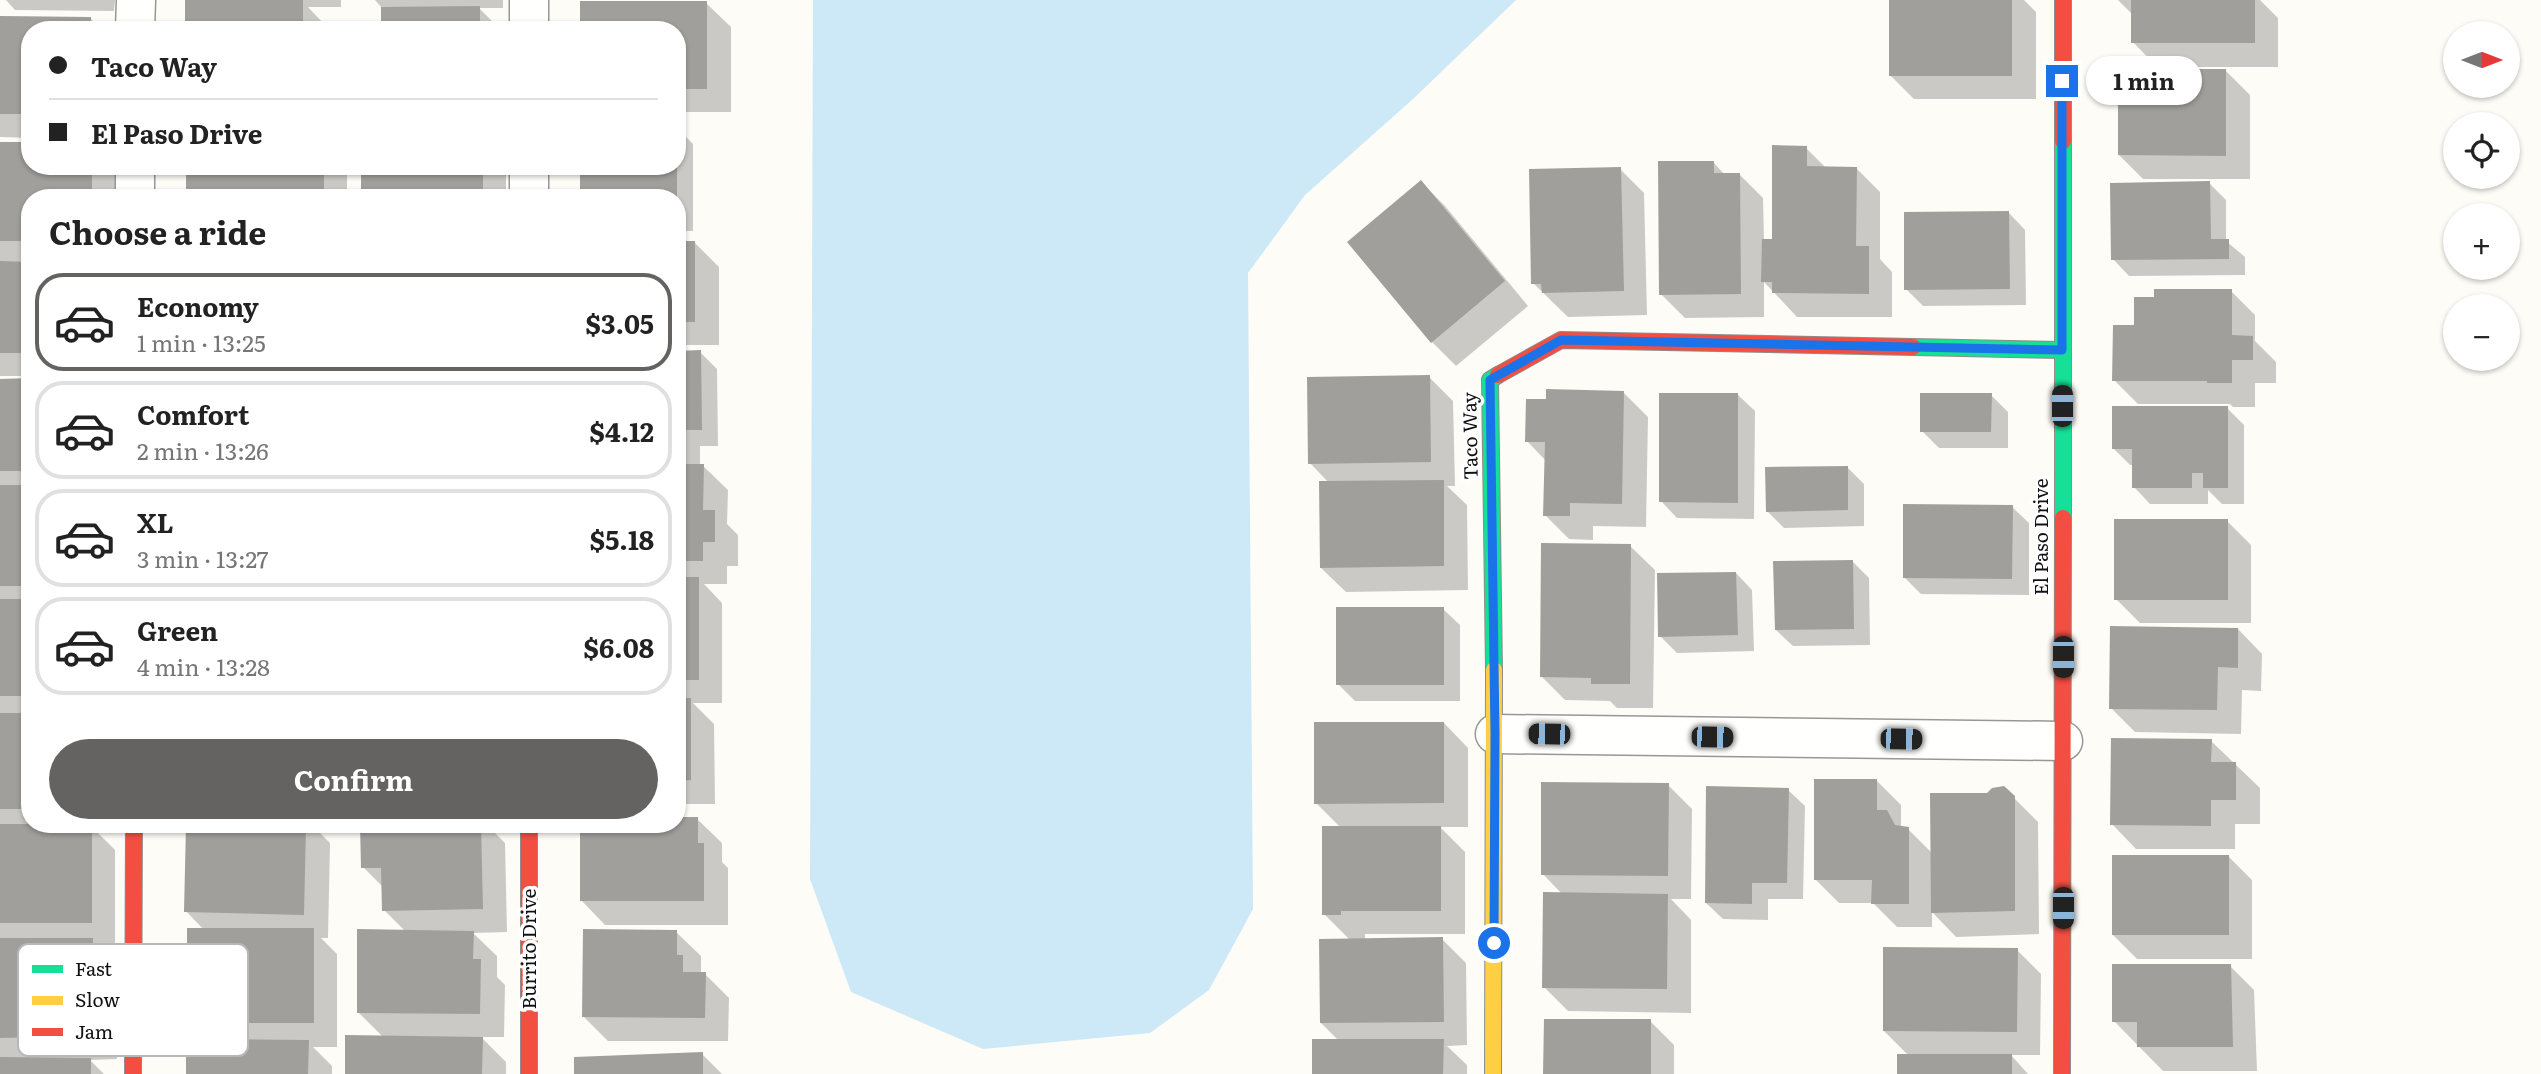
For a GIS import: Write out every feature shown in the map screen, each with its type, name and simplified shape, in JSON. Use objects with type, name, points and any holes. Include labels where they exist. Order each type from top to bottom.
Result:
[{"type":"street","points":[[135,0],[135,21]]},
{"type":"street","points":[[529,0],[529,21]]},
{"type":"street","name":"El Paso Drive","points":[[2062,1074],[2063,0]]},
{"type":"street","name":"Taco Way","points":[[1493,1074],[1495,734],[1490,380],[1561,340],[2062,350]]},
{"type":"street","points":[[1495,734],[2063,741]]},
{"type":"street","points":[[134,833],[134,944]]},
{"type":"street","name":"Burrito Drive","points":[[529,833],[529,1074]]},
{"type":"street","points":[[133,1056],[133,1074]]},
{"type":"water","points":[[813,0],[1516,0],[1413,99],[1305,195],[1248,273],[1253,909],[1209,990],[1150,1033],[983,1049],[851,992],[810,879]]},
{"type":"building","points":[[185,0],[303,0],[303,21],[185,21]]},
{"type":"building","points":[[1889,0],[2012,0],[2012,76],[1889,76]]},
{"type":"building","points":[[2131,0],[2255,0],[2255,43],[2131,43]]},
{"type":"building","points":[[580,1],[707,1],[707,89],[686,89],[686,21],[580,21]]},
{"type":"building","points":[[480,6],[480,21],[381,21],[381,7]]},
{"type":"building","points":[[0,16],[91,17],[91,21],[21,21],[21,114],[0,114]]},
{"type":"building","points":[[2118,69],[2226,69],[2226,156],[2118,155]]},
{"type":"building","points":[[0,142],[21,142],[21,175],[92,175],[92,189],[21,189],[21,241],[0,241]]},
{"type":"building","points":[[1772,145],[1807,146],[1807,166],[1857,167],[1856,246],[1869,246],[1869,294],[1772,293],[1772,282],[1761,282],[1762,239],[1772,239]]},
{"type":"building","points":[[1658,161],[1714,161],[1714,173],[1740,173],[1741,294],[1659,295]]},
{"type":"building","points":[[1621,167],[1624,291],[1542,293],[1541,284],[1531,284],[1529,169]]},
{"type":"building","points":[[186,175],[324,175],[324,189],[186,189]]},
{"type":"building","points":[[361,175],[483,175],[483,189],[361,189]]},
{"type":"building","points":[[580,175],[677,175],[677,189],[580,189]]},
{"type":"building","points":[[1421,180],[1505,281],[1431,343],[1347,242]]},
{"type":"building","points":[[2210,181],[2211,239],[2229,239],[2229,259],[2111,260],[2110,183]]},
{"type":"building","points":[[2009,211],[2010,289],[1904,290],[1904,212]]},
{"type":"building","points":[[686,241],[695,241],[695,322],[686,322]]},
{"type":"building","points":[[0,261],[21,262],[21,353],[0,353]]},
{"type":"building","points":[[2154,289],[2232,289],[2232,335],[2253,336],[2253,360],[2232,360],[2232,383],[2112,381],[2113,325],[2134,325],[2134,297],[2154,297]]},
{"type":"building","points":[[701,350],[702,430],[686,430],[686,351]]},
{"type":"building","points":[[1430,375],[1431,462],[1308,464],[1307,377]]},
{"type":"building","points":[[21,378],[21,471],[0,471],[0,379]]},
{"type":"building","points":[[1546,389],[1624,391],[1622,504],[1570,503],[1570,516],[1543,516],[1545,442],[1525,442],[1526,399],[1546,399]]},
{"type":"building","points":[[1659,393],[1738,393],[1738,503],[1659,502]]},
{"type":"building","points":[[1920,393],[1992,393],[1991,432],[1920,432]]},
{"type":"building","points":[[2112,406],[2228,406],[2228,488],[2203,488],[2203,473],[2192,473],[2192,488],[2132,488],[2132,449],[2112,449]]},
{"type":"building","points":[[686,464],[704,464],[703,510],[715,510],[715,542],[703,542],[703,561],[686,561]]},
{"type":"building","points":[[1848,466],[1848,510],[1766,512],[1765,467]]},
{"type":"building","points":[[1444,480],[1444,566],[1320,568],[1319,481]]},
{"type":"building","points":[[0,485],[21,485],[21,586],[0,586]]},
{"type":"building","points":[[1903,504],[2013,505],[2012,579],[1903,578]]},
{"type":"building","points":[[2114,519],[2228,519],[2228,600],[2114,600]]},
{"type":"building","points":[[1541,543],[1631,544],[1630,684],[1591,684],[1591,678],[1540,677]]},
{"type":"building","points":[[1853,560],[1854,629],[1775,630],[1773,561]]},
{"type":"building","points":[[1736,572],[1738,635],[1658,637],[1657,573]]},
{"type":"building","points":[[686,577],[699,577],[699,680],[686,680]]},
{"type":"building","points":[[0,599],[21,599],[21,696],[0,696]]},
{"type":"building","points":[[1336,607],[1444,607],[1444,685],[1336,685]]},
{"type":"building","points":[[2110,626],[2238,628],[2238,668],[2218,667],[2217,710],[2109,709]]},
{"type":"building","points":[[686,698],[691,698],[691,780],[686,780]]},
{"type":"building","points":[[0,713],[21,713],[21,809],[0,809]]},
{"type":"building","points":[[1314,722],[1444,722],[1444,803],[1314,804]]},
{"type":"building","points":[[2111,738],[2212,739],[2211,762],[2236,762],[2236,800],[2211,800],[2211,826],[2110,825]]},
{"type":"building","points":[[1814,779],[1877,779],[1877,810],[1887,810],[1895,825],[1909,827],[1909,904],[1871,904],[1872,880],[1814,880]]},
{"type":"building","points":[[1541,782],[1669,783],[1668,876],[1541,875]]},
{"type":"building","points":[[1706,786],[1789,788],[1787,883],[1752,883],[1752,904],[1705,903]]},
{"type":"building","points":[[2004,786],[2015,796],[2015,911],[1931,913],[1930,793],[1987,793],[1992,788]]},
{"type":"building","points":[[686,817],[698,817],[698,843],[704,843],[704,901],[580,901],[580,833],[686,833]]},
{"type":"building","points":[[0,824],[21,824],[21,833],[92,833],[92,923],[0,923]]},
{"type":"building","points":[[1322,826],[1441,826],[1441,911],[1341,911],[1341,915],[1322,915]]},
{"type":"building","points":[[186,833],[306,833],[304,915],[184,912]]},
{"type":"building","points":[[360,833],[481,833],[483,909],[382,911],[381,868],[361,868]]},
{"type":"building","points":[[2112,855],[2229,855],[2229,935],[2112,935]]},
{"type":"building","points":[[1543,892],[1668,894],[1667,989],[1542,988]]},
{"type":"building","points":[[187,928],[314,928],[314,1023],[248,1023],[248,944],[187,944]]},
{"type":"building","points":[[357,929],[474,931],[473,959],[481,959],[480,1014],[357,1013]]},
{"type":"building","points":[[583,929],[677,930],[677,955],[683,955],[683,972],[706,972],[705,1018],[582,1017]]},
{"type":"building","points":[[1443,937],[1444,1022],[1320,1023],[1319,939]]},
{"type":"building","points":[[0,938],[93,938],[93,944],[18,944],[18,1038],[0,1038]]},
{"type":"building","points":[[1883,947],[2018,948],[2017,1032],[1883,1031]]},
{"type":"building","points":[[2112,964],[2231,964],[2233,1047],[2137,1047],[2137,1022],[2112,1022]]},
{"type":"building","points":[[1544,1019],[1651,1019],[1651,1074],[1543,1074]]},
{"type":"building","points":[[345,1035],[483,1037],[482,1074],[345,1074]]},
{"type":"building","points":[[248,1039],[309,1040],[308,1074],[186,1074],[186,1056],[248,1056]]},
{"type":"building","points":[[1312,1039],[1444,1039],[1443,1074],[1312,1074]]},
{"type":"building","points":[[703,1052],[703,1074],[574,1074],[574,1057]]},
{"type":"building","points":[[1897,1054],[2012,1054],[2012,1074],[1897,1074]]},
{"type":"building","points":[[0,1057],[91,1058],[91,1074],[0,1074]]},
{"type":"traffic: fast","points":[[2063,141],[2063,518]]},
{"type":"traffic: fast","points":[[1913,347],[2062,350]]},
{"type":"traffic: fast","points":[[1494,670],[1490,380],[1498,375]]},
{"type":"traffic: slow","points":[[1493,1074],[1494,670]]},
{"type":"traffic: jam","points":[[2063,0],[2063,141]]},
{"type":"traffic: jam","points":[[1498,375],[1561,340],[1913,347]]},
{"type":"traffic: jam","points":[[2062,1074],[2063,518]]},
{"type":"traffic: jam","points":[[134,833],[134,944]]},
{"type":"traffic: jam","points":[[529,833],[529,1074]]},
{"type":"traffic: jam","points":[[133,1056],[133,1074]]},
{"type":"route","points":[[1494,943],[1495,734],[1490,380],[1561,340],[2062,350],[2062,81]]}]
